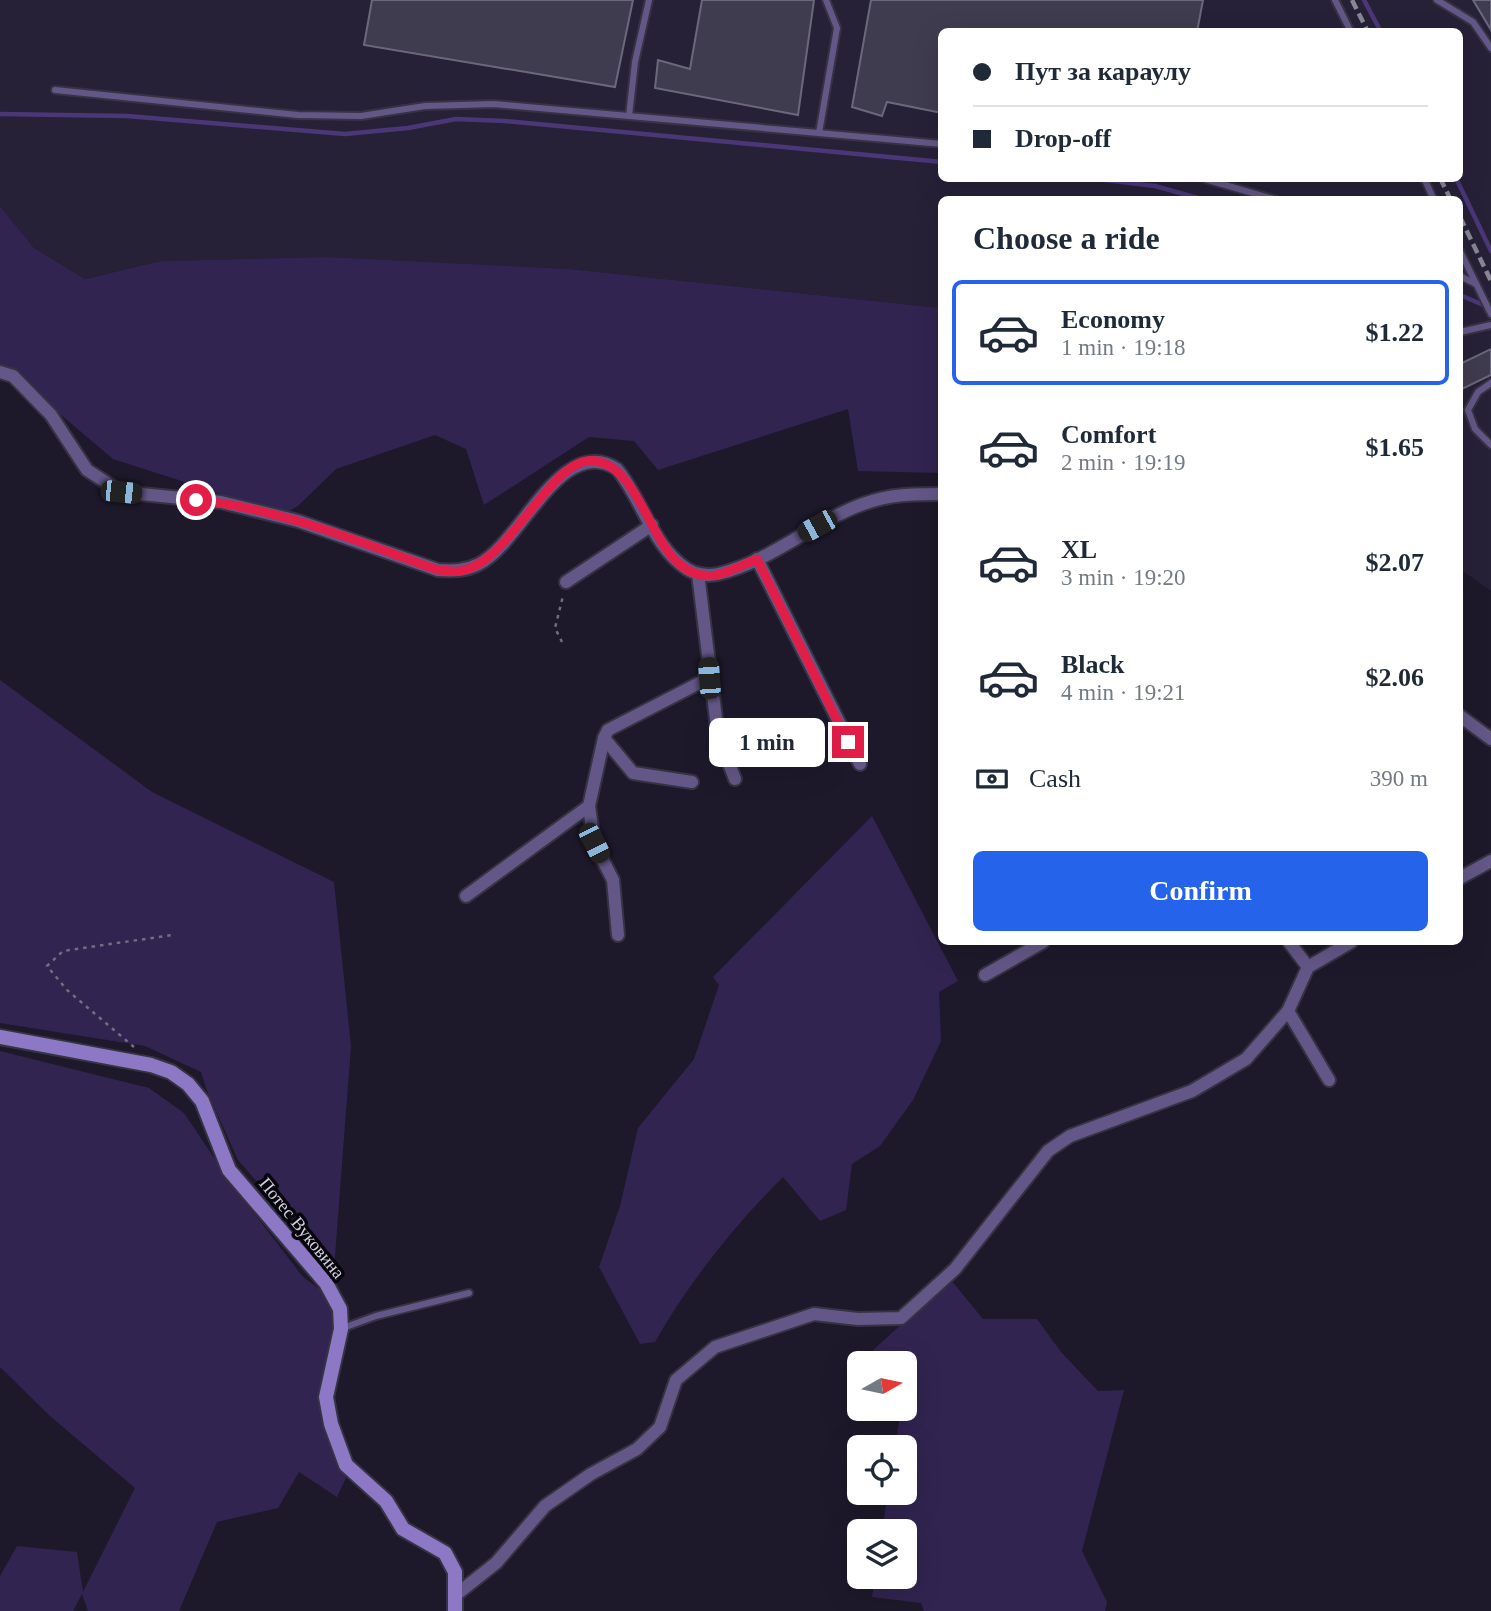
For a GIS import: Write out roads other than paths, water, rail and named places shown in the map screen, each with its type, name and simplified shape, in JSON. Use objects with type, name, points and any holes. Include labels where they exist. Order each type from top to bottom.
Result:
[{"type":"main road","name":"Потес Вуковина","points":[[0,1037],[151,1065],[171,1072],[188,1084],[202,1101],[229,1170],[326,1283],[340,1309],[341,1329],[326,1397],[331,1424],[346,1465],[386,1501],[403,1529],[446,1553],[455,1572],[455,1611]]},
{"type":"street","points":[[0,372],[13,376],[51,415],[86,470],[121,492],[221,502],[299,521],[438,570],[460,571],[480,563],[495,552],[556,481],[577,464],[587,460],[610,464],[617,469],[676,560],[698,574],[717,575],[757,559],[862,504],[894,494],[938,494]]},
{"type":"street","points":[[566,582],[652,525]]},
{"type":"street","points":[[757,559],[860,765]]},
{"type":"street","points":[[698,574],[718,735],[735,779]]},
{"type":"street","points":[[618,935],[612,880],[594,843],[589,806],[604,738],[608,730],[709,678]]},
{"type":"street","points":[[1463,718],[1491,738]]},
{"type":"street","points":[[604,738],[633,773],[692,782]]},
{"type":"street","points":[[466,896],[589,806]]},
{"type":"street","points":[[1463,876],[1491,861]]},
{"type":"street","points":[[985,975],[1038,945]]},
{"type":"street","points":[[1291,945],[1308,967]]},
{"type":"street","points":[[457,1594],[496,1563],[545,1506],[645,1441],[660,1427],[676,1380],[715,1348],[814,1314],[858,1319],[901,1318],[955,1269],[1048,1151],[1070,1136],[1192,1091],[1246,1059],[1288,1011],[1308,967],[1346,945]]},
{"type":"street","points":[[1288,1011],[1329,1080]]},
{"type":"lane","points":[[629,116],[635,62],[649,0]]},
{"type":"lane","points":[[819,133],[837,29],[826,0]]},
{"type":"lane","points":[[1335,0],[1349,28]]},
{"type":"lane","points":[[1437,0],[1473,22],[1491,48]]},
{"type":"lane","points":[[55,90],[298,116],[360,116],[425,106],[494,104],[938,144]]},
{"type":"lane","points":[[1215,182],[1263,196]]},
{"type":"lane","points":[[1463,257],[1491,314]]},
{"type":"lane","points":[[1463,278],[1476,284]]},
{"type":"lane","points":[[1463,331],[1491,325]]},
{"type":"lane","points":[[1491,383],[1478,392],[1468,410],[1475,429],[1491,445]]},
{"type":"lane","points":[[341,1329],[376,1316],[468,1293]]},
{"type":"waterway","points":[[1364,0],[1379,28]]},
{"type":"waterway","points":[[0,114],[127,116],[345,134],[408,128],[456,119],[505,121],[938,162]]},
{"type":"waterway","points":[[1122,182],[1155,186],[1191,196]]},
{"type":"waterway","points":[[1458,182],[1491,251]]},
{"type":"waterway","points":[[1463,296],[1488,307]]},
{"type":"railway","points":[[1352,0],[1366,28]]},
{"type":"railway","points":[[1442,182],[1449,196]]},
{"type":"railway","points":[[1463,223],[1491,281]]}]
